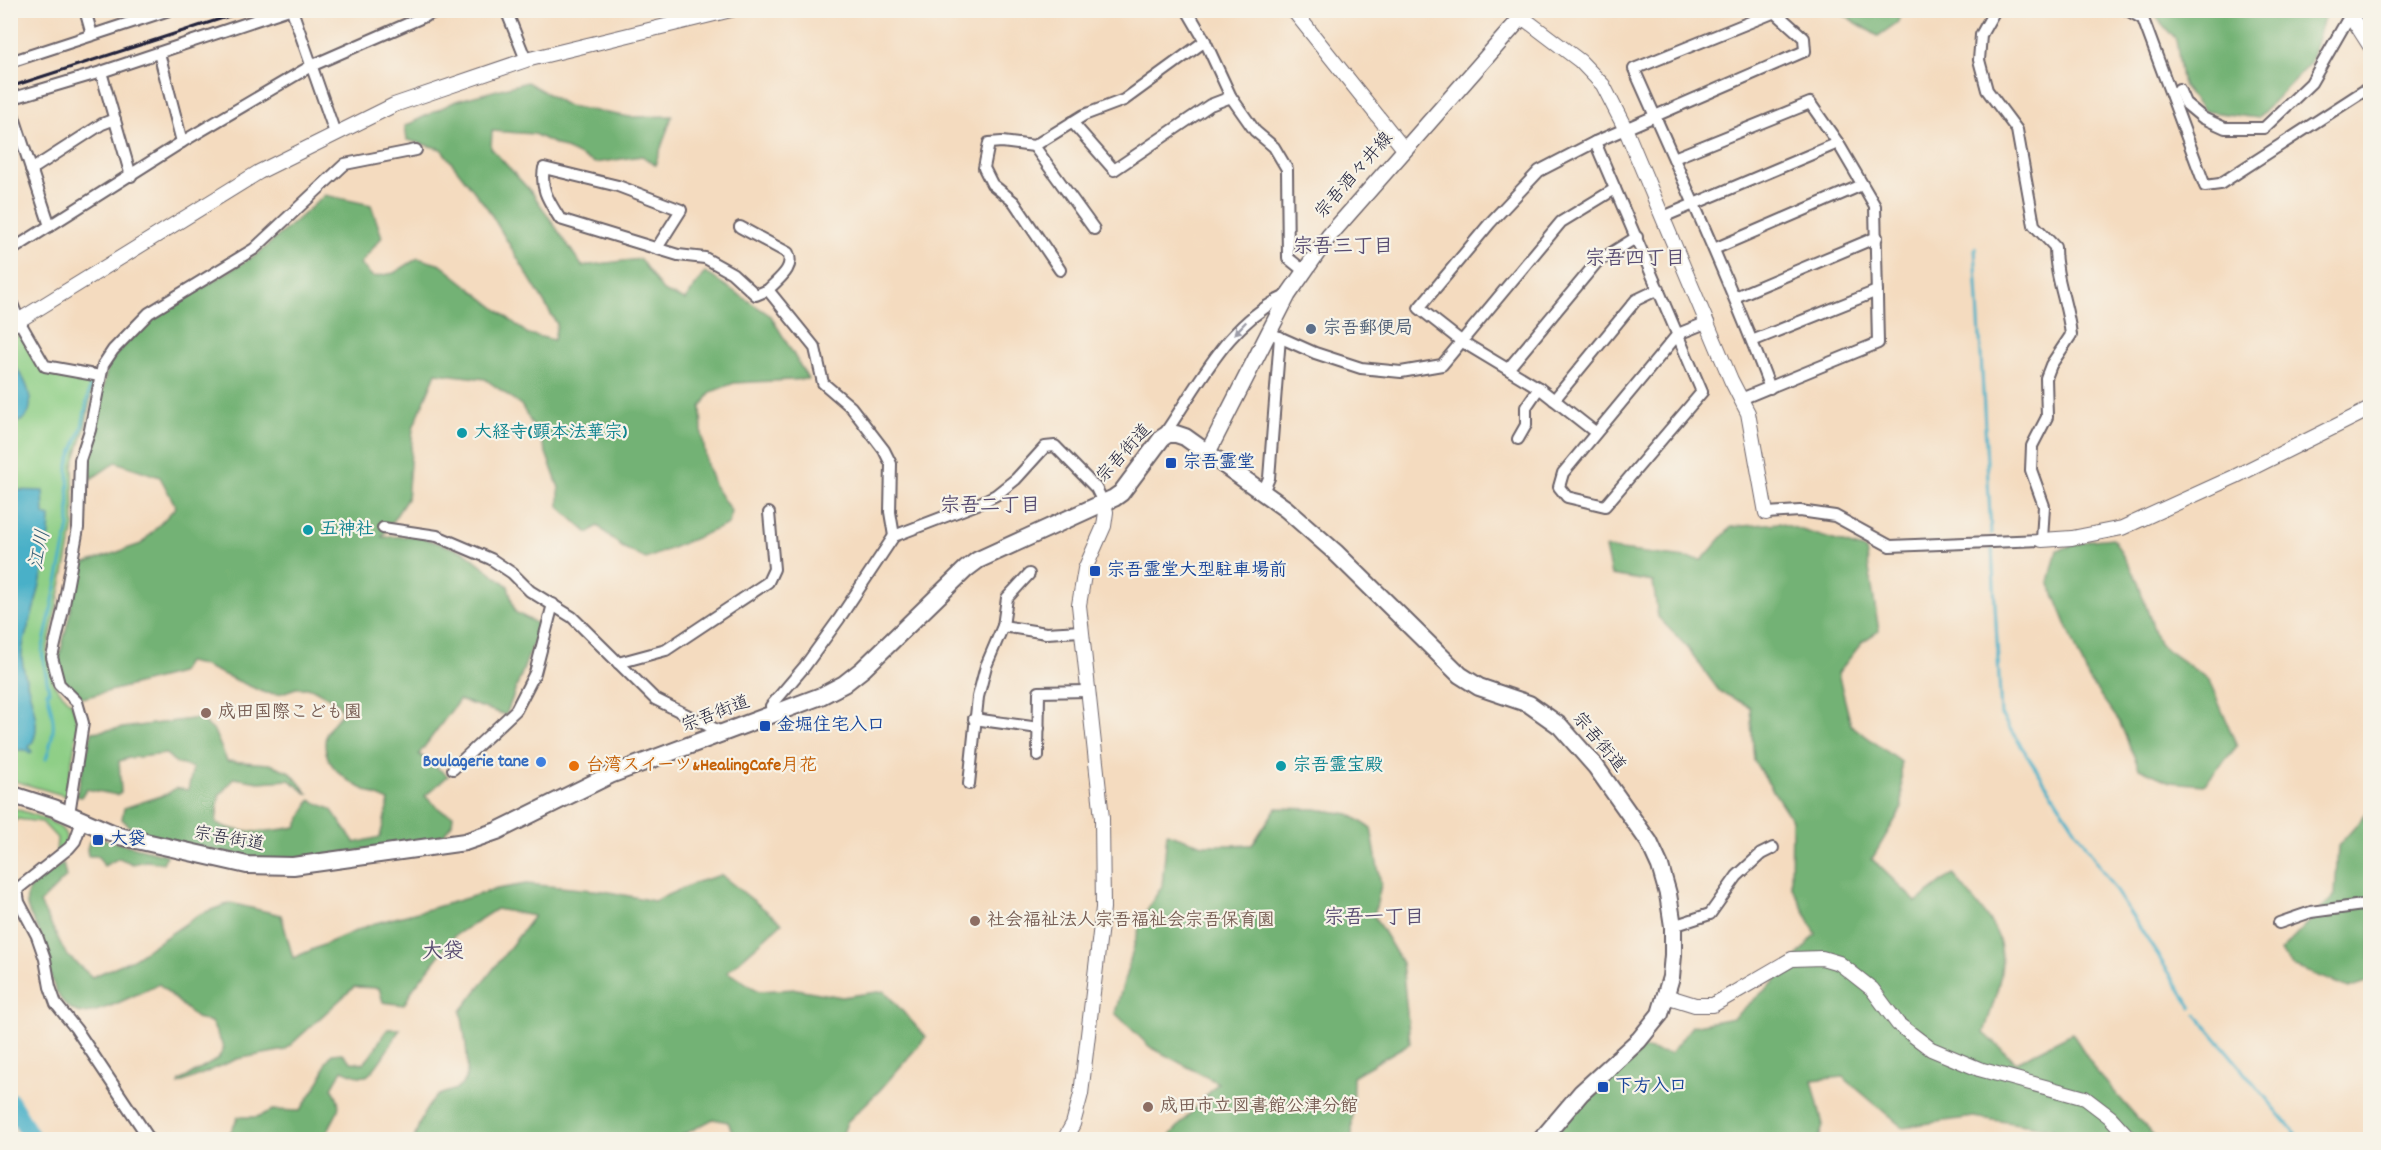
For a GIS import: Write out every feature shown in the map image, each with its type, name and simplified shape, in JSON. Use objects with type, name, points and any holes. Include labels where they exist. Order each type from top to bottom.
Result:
[{"type":"highway","name":"宗吾街道","points":[[10,794],[118,836],[247,866],[293,866],[447,846],[497,831],[610,775],[724,734],[821,696],[844,684],[863,669],[966,568],[978,560],[1104,504],[1121,492],[1162,438],[1168,434],[1176,434],[1208,452],[1263,492],[1335,552],[1460,675],[1479,687],[1529,704],[1560,726],[1596,767],[1649,842],[1660,866],[1668,894],[1673,926],[1673,955],[1666,996],[1660,1014],[1640,1040],[1581,1093],[1541,1140]]},
{"type":"main road","name":"宗吾酒々井線","points":[[1208,452],[1275,335],[1288,295],[1329,236],[1525,14]]},
{"type":"street","points":[[85,10],[92,36]]},
{"type":"street","points":[[10,62],[169,10]]},
{"type":"street","points":[[10,99],[101,72],[286,10]]},
{"type":"street","points":[[291,10],[334,133]]},
{"type":"street","points":[[10,251],[182,142],[311,66],[439,10]]},
{"type":"street","points":[[506,10],[526,60]]},
{"type":"street","points":[[15,324],[259,172],[394,105],[526,60],[731,10]]},
{"type":"street","points":[[1293,10],[1404,149]]},
{"type":"street","points":[[1995,10],[1981,35],[1979,60],[1987,90],[2017,130],[2034,225],[2055,247],[2055,268],[2072,335],[2051,365],[2046,378],[2047,417],[2032,446],[2031,470],[2044,506],[2042,540]]},
{"type":"street","points":[[2127,10],[2143,19],[2205,186],[2220,184],[2370,87]]},
{"type":"street","points":[[1190,12],[1231,97],[1255,131],[1274,147],[1287,169],[1288,258],[1304,271]]},
{"type":"street","points":[[1595,432],[1539,388],[1461,341],[1419,308],[1490,224],[1539,171],[1594,141],[1654,116],[1805,51],[1804,38],[1775,12],[1634,69],[1654,116],[1735,297],[1770,388]]},
{"type":"street","points":[[2179,89],[2185,104],[2210,122],[2224,128],[2264,128],[2311,83],[2348,13],[2370,46]]},
{"type":"street","points":[[1525,14],[1580,61],[1603,85],[1625,128],[1731,380],[1748,413],[1766,513],[1800,512],[1835,516],[1890,546],[2072,538],[2122,528],[2234,477],[2370,409]]},
{"type":"street","points":[[1060,270],[1014,202],[992,184],[984,168],[988,143],[1002,142],[1034,146],[1084,115],[1125,100],[1205,41]]},
{"type":"street","points":[[159,53],[182,142]]},
{"type":"street","points":[[101,72],[131,176]]},
{"type":"street","points":[[1072,122],[1114,170],[1210,105],[1231,97]]},
{"type":"street","points":[[1674,158],[1810,103],[1838,143],[1875,206],[1878,343],[1741,399]]},
{"type":"street","points":[[10,105],[50,226]]},
{"type":"street","points":[[31,170],[115,118]]},
{"type":"street","points":[[1594,141],[1659,289],[1678,334],[1702,392],[1605,506],[1567,497],[1559,487],[1563,473],[1595,432],[1678,334],[1708,322]]},
{"type":"street","points":[[1663,217],[1838,143]]},
{"type":"street","points":[[1034,146],[1094,229]]},
{"type":"street","points":[[150,1140],[76,1029],[56,1004],[37,936],[14,892],[75,841],[83,723],[77,702],[59,684],[52,657],[78,528],[80,460],[90,430],[100,376],[107,357],[149,313],[254,249],[345,164],[416,150]]},
{"type":"street","points":[[657,248],[681,210],[618,186],[544,168],[541,182],[560,219],[678,255],[705,258],[732,273],[756,295],[768,290],[789,268],[791,260],[788,253],[740,227]]},
{"type":"street","points":[[1714,249],[1863,186]]},
{"type":"street","points":[[1263,492],[1269,478],[1275,335],[1315,353],[1361,368],[1401,372],[1442,365],[1562,222],[1615,189]]},
{"type":"street","points":[[1508,369],[1597,262],[1636,237]]},
{"type":"street","points":[[1735,297],[1877,237]]},
{"type":"street","points":[[1554,400],[1636,300],[1659,289]]},
{"type":"street","points":[[768,290],[815,348],[823,383],[851,407],[884,450],[891,464],[890,512],[894,536]]},
{"type":"street","points":[[1752,341],[1877,291]]},
{"type":"street","points":[[1162,438],[1225,343],[1253,314],[1268,303],[1288,295]]},
{"type":"street","points":[[10,299],[15,324],[45,366],[100,376]]},
{"type":"street","points":[[1518,439],[1526,425],[1526,407],[1539,388]]},
{"type":"street","points":[[772,714],[771,706],[805,666],[894,536],[996,495],[1016,479],[1045,447],[1055,446],[1096,488],[1104,504],[1104,526],[1085,569],[1079,605],[1102,818],[1103,908],[1081,1094],[1073,1124],[1064,1140]]},
{"type":"street","points":[[618,663],[666,650],[768,582],[774,569],[769,513]]},
{"type":"street","points":[[383,528],[437,536],[491,559],[512,573],[530,591],[581,624],[655,699],[724,734]]},
{"type":"street","points":[[969,784],[974,719],[986,666],[1003,626],[1007,598],[1029,574]]},
{"type":"street","points":[[453,769],[516,710],[536,673],[553,604]]},
{"type":"street","points":[[1003,626],[1046,633],[1081,631]]},
{"type":"street","points":[[1038,756],[1039,692],[1087,691]]},
{"type":"street","points":[[974,719],[1039,728]]},
{"type":"street","points":[[1673,926],[1710,914],[1737,876],[1761,854],[1773,848]]},
{"type":"street","points":[[2279,923],[2311,912],[2370,904]]},
{"type":"street","points":[[1666,996],[1695,1005],[1713,1005],[1792,959],[1822,958],[1839,963],[1872,989],[1898,1024],[1931,1049],[1979,1069],[2085,1098],[2110,1117],[2131,1140]]},
{"type":"green space","points":[[2325,10],[2310,63],[2258,118],[2203,111],[2183,86],[2176,40],[2151,11]]},
{"type":"green space","points":[[1837,11],[1901,11],[1898,22],[1878,36]]},
{"type":"green space","points":[[527,82],[568,106],[630,117],[672,116],[655,165],[642,156],[595,163],[534,134],[492,131],[491,148],[533,194],[582,266],[640,259],[663,291],[685,300],[705,272],[771,316],[808,379],[734,383],[711,392],[701,407],[702,434],[707,465],[715,487],[731,511],[729,524],[646,559],[622,547],[598,526],[588,533],[559,507],[559,488],[542,442],[521,405],[485,379],[436,373],[413,428],[407,499],[382,537],[417,536],[465,552],[508,586],[515,612],[540,625],[506,715],[459,700],[419,754],[448,776],[425,796],[442,811],[453,815],[452,824],[438,841],[270,861],[138,835],[122,819],[124,808],[167,794],[176,788],[188,790],[193,768],[176,763],[166,754],[129,758],[119,761],[121,792],[117,795],[86,789],[81,797],[76,796],[92,732],[199,718],[214,731],[227,761],[270,764],[290,772],[309,795],[289,780],[259,782],[234,778],[219,796],[216,823],[236,830],[265,831],[296,827],[310,800],[331,809],[355,843],[380,837],[389,801],[345,778],[329,760],[325,749],[326,736],[330,727],[342,713],[338,703],[311,688],[296,688],[279,694],[265,693],[202,665],[187,662],[180,673],[83,698],[63,682],[58,662],[70,613],[77,566],[141,544],[176,507],[160,477],[116,462],[91,479],[89,467],[91,448],[108,366],[117,353],[148,321],[259,253],[325,195],[371,205],[382,237],[360,264],[373,277],[394,273],[418,258],[441,265],[528,334],[554,340],[557,324],[488,209],[441,149],[407,140],[405,126],[456,101]]},
{"type":"green space","points":[[16,336],[22,337],[42,370],[94,383],[85,428],[73,465],[74,526],[47,652],[54,685],[72,704],[78,725],[66,796],[11,780],[10,339]]},
{"type":"green space","points":[[1779,523],[1866,550],[1879,631],[1863,641],[1838,673],[1851,725],[1901,762],[1902,808],[1872,859],[1916,902],[1953,874],[1986,915],[2000,942],[2002,955],[1999,982],[1984,1033],[2016,1062],[2072,1033],[2098,1073],[2156,1139],[2070,1139],[2051,1129],[1974,1117],[1902,1127],[1843,1077],[1812,1080],[1823,1125],[1819,1139],[1554,1140],[1565,1121],[1641,1048],[1670,1054],[1692,1026],[1733,1018],[1774,982],[1816,934],[1791,885],[1792,820],[1754,761],[1750,707],[1719,691],[1687,647],[1658,617],[1653,582],[1611,575],[1605,548],[1702,560],[1731,527]]},
{"type":"green space","points":[[2113,538],[2137,580],[2159,644],[2209,680],[2237,746],[2204,785],[2170,782],[2139,768],[2119,721],[2089,680],[2049,582],[2057,550],[2092,540]]},
{"type":"green space","points":[[10,807],[53,823],[66,836],[65,845],[56,855],[57,838],[42,822],[17,819],[12,825],[13,863],[11,862]]},
{"type":"green space","points":[[1276,808],[1315,809],[1349,814],[1371,828],[1381,885],[1374,916],[1402,963],[1410,1043],[1353,1076],[1352,1139],[1167,1139],[1218,1083],[1150,1047],[1115,1013],[1142,918],[1162,886],[1167,833],[1203,845],[1252,845]]},
{"type":"green space","points":[[2370,810],[2370,981],[2349,988],[2292,966],[2281,951],[2335,895],[2338,846]]},
{"type":"green space","points":[[99,838],[167,855],[163,863],[146,861],[133,864],[119,858],[104,866],[98,856],[88,856],[89,842]]},
{"type":"green space","points":[[63,863],[66,877],[40,903],[66,954],[92,977],[133,959],[200,914],[230,903],[281,915],[293,958],[372,924],[497,889],[526,884],[604,891],[654,901],[697,882],[721,875],[782,923],[727,972],[759,991],[797,989],[842,997],[884,991],[926,1037],[880,1090],[847,1122],[841,1139],[735,1139],[728,1122],[713,1119],[675,1139],[414,1139],[422,1117],[432,1101],[439,1095],[458,1088],[464,1082],[467,1058],[461,1011],[534,916],[496,909],[454,936],[413,989],[404,1005],[383,1002],[379,988],[354,987],[285,1050],[237,1059],[179,1084],[180,1081],[218,1059],[224,1048],[211,1022],[196,1018],[159,984],[106,1008],[85,1013],[68,1007],[55,990],[41,936],[29,912],[27,897],[32,887]]},
{"type":"green space","points":[[388,1029],[400,1029],[370,1074],[360,1076],[342,1070],[332,1088],[339,1103],[326,1139],[230,1139],[229,1135],[238,1117],[257,1117],[273,1110],[300,1111],[321,1079],[326,1062],[332,1054],[342,1053],[351,1062],[363,1063],[371,1056]]},
{"type":"water","points":[[11,363],[23,377],[30,396],[30,406],[28,414],[21,421],[11,424]]},
{"type":"water","points":[[10,490],[43,491],[44,515],[50,517],[42,574],[22,653],[36,727],[29,747],[32,752],[30,754],[26,750],[11,750]]},
{"type":"waterway","points":[[1975,248],[1991,534]]},
{"type":"waterway","name":"江川","points":[[46,759],[52,740],[53,726],[42,652],[69,526],[68,464],[82,427],[90,386]]},
{"type":"waterway","points":[[1992,549],[2001,715],[2192,1008]]},
{"type":"waterway","points":[[2197,1015],[2301,1140]]},
{"type":"waterway","name":"江川","points":[[10,1101],[33,1140]]},
{"type":"railway","points":[[10,87],[248,10]]},
{"type":"place","name":"宗吾郵便局","points":[[1311,329]]},
{"type":"place","name":"大経寺(顕本法華宗)","points":[[462,433]]},
{"type":"place","name":"宗吾霊堂","points":[[1171,463]]},
{"type":"place","name":"五神社","points":[[308,530]]},
{"type":"place","name":"宗吾霊堂大型駐車場前","points":[[1095,571]]},
{"type":"place","name":"成田国際こども園","points":[[206,713]]},
{"type":"place","name":"金堀住宅入口","points":[[765,726]]},
{"type":"place","name":"Boulagerie tane","points":[[541,762]]},
{"type":"place","name":"台湾スイーツ&HealingCafe月花","points":[[574,766]]},
{"type":"place","name":"宗吾霊宝殿","points":[[1281,766]]},
{"type":"place","name":"大袋","points":[[98,840]]},
{"type":"place","name":"社会福祉法人宗吾福祉会宗吾保育園","points":[[975,921]]},
{"type":"place","name":"下方入口","points":[[1603,1087]]},
{"type":"place","name":"成田市立図書館公津分館","points":[[1148,1107]]},
{"type":"district","name":"宗吾三丁目","points":[[1343,248]]},
{"type":"district","name":"宗吾四丁目","points":[[1635,260]]},
{"type":"district","name":"宗吾二丁目","points":[[990,507]]},
{"type":"district","name":"宗吾一丁目","points":[[1374,919]]},
{"type":"district","name":"大袋","points":[[443,953]]}]
